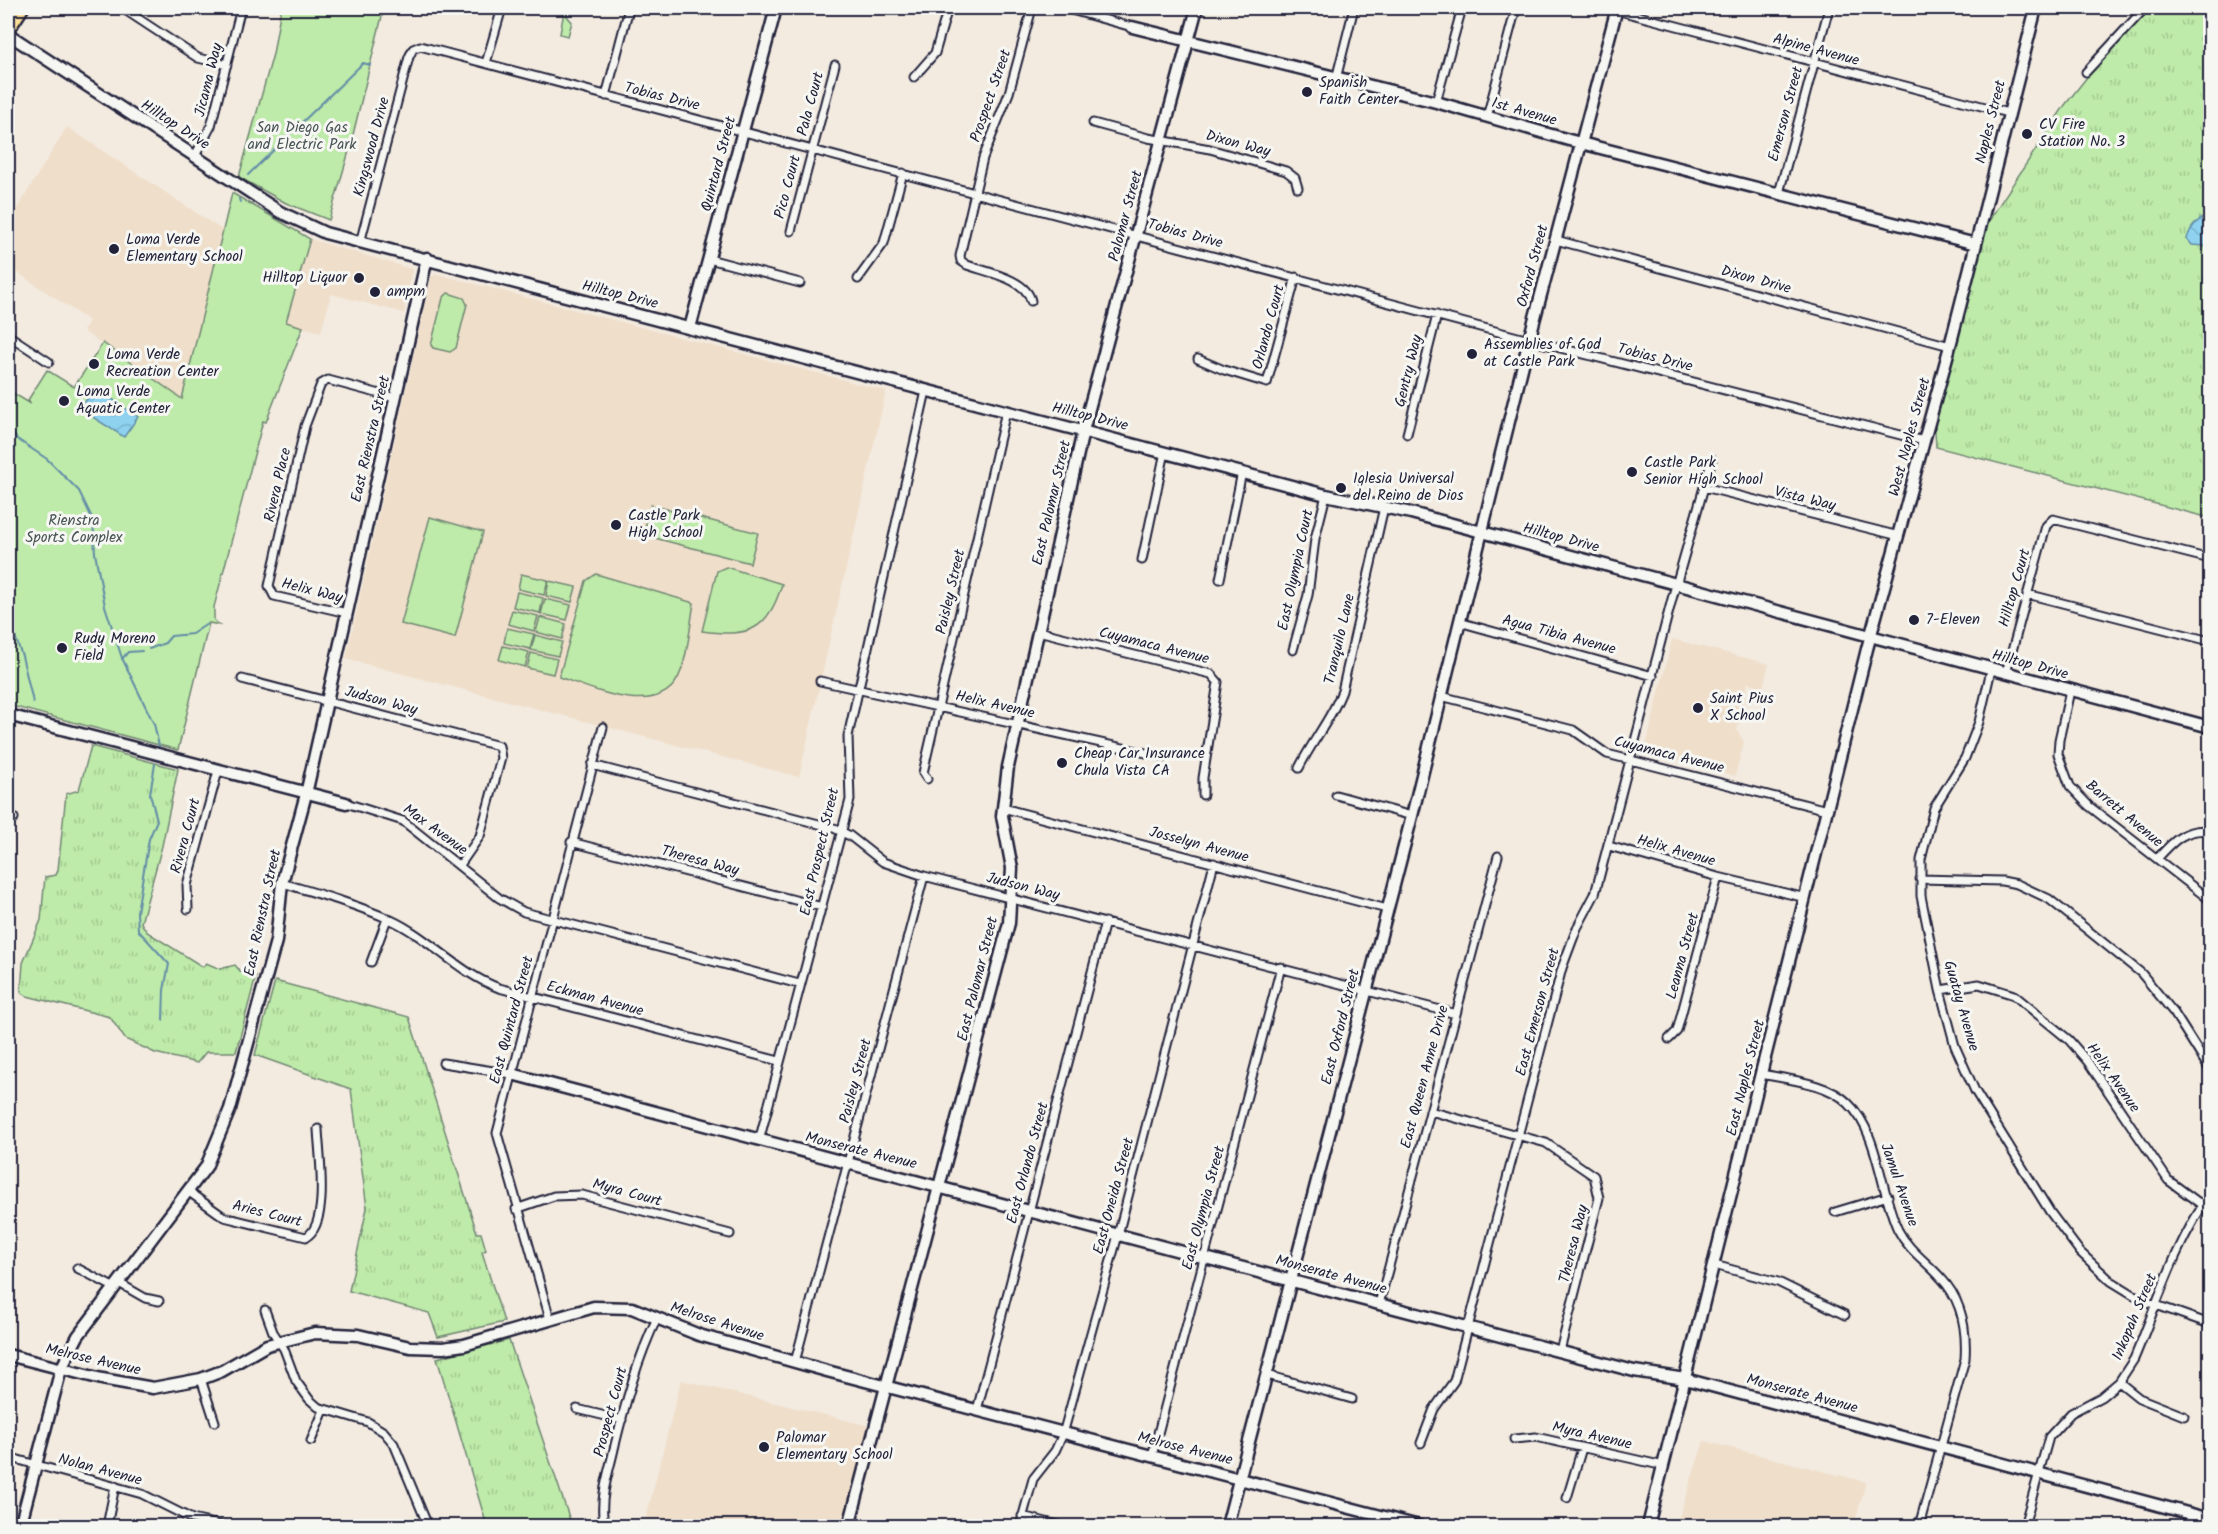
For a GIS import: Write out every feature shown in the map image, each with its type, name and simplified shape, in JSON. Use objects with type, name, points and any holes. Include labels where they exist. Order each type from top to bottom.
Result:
[{"type":"main road","points":[[8,32],[23,8]]},
{"type":"street","points":[[122,8],[198,58],[227,65]]},
{"type":"street","name":"Jicama Way","points":[[195,156],[211,126],[241,8]]},
{"type":"street","points":[[486,63],[502,8]]},
{"type":"street","points":[[606,96],[630,8]]},
{"type":"street","name":"Quintard Street","points":[[690,328],[776,8]]},
{"type":"street","points":[[914,77],[935,53],[948,8]]},
{"type":"street","name":"Prospect Street","points":[[974,193],[983,158],[1009,93],[1032,8]]},
{"type":"street","name":"1st Avenue","points":[[1064,8],[1188,43],[1436,102],[1581,143],[1976,244]]},
{"type":"street","name":"Palomar Street","points":[[1083,431],[1197,8]]},
{"type":"street","points":[[1336,79],[1354,8]]},
{"type":"street","points":[[1436,102],[1462,8]]},
{"type":"street","points":[[1487,117],[1516,8]]},
{"type":"street","name":"Emerson Street","points":[[1779,193],[1829,8]]},
{"type":"street","name":"Naples Street","points":[[1976,244],[2036,8]]},
{"type":"street","points":[[2086,72],[2145,8]]},
{"type":"street","name":"Alpine Avenue","points":[[1617,9],[2008,113]]},
{"type":"street","name":"Oxford Street","points":[[1480,534],[1617,9]]},
{"type":"street","name":"Hilltop Drive","points":[[8,32],[280,212],[325,233],[1326,495],[1384,507],[2211,727]]},
{"type":"street","name":"Tobias Drive","points":[[409,57],[413,49],[420,46],[1529,340],[1924,441]]},
{"type":"street","name":"Kingswood Drive","points":[[360,243],[409,57]]},
{"type":"street","name":"Pala Court","points":[[812,150],[836,65]]},
{"type":"street","name":"Dixon Way","points":[[1093,123],[1161,141],[1209,149],[1286,171],[1295,178],[1299,188]]},
{"type":"street","name":"Pico Court","points":[[791,231],[812,150]]},
{"type":"street","points":[[858,279],[885,243],[903,173]]},
{"type":"street","points":[[974,193],[962,243],[961,261],[1023,286],[1030,294],[1031,301]]},
{"type":"street","name":"Dixon Drive","points":[[1556,240],[1950,346]]},
{"type":"street","name":"West Naples Street","points":[[1872,638],[1976,244]]},
{"type":"street","name":"East Rienstra Street","points":[[20,1527],[61,1369],[78,1336],[189,1192],[217,1146],[231,1109],[276,941],[282,883],[306,794],[427,258]]},
{"type":"street","points":[[709,259],[800,283]]},
{"type":"street","name":"Orlando Court","points":[[1198,359],[1224,370],[1267,383],[1296,277]]},
{"type":"street","name":"Gentry Way","points":[[1407,434],[1437,315]]},
{"type":"street","points":[[8,335],[49,362]]},
{"type":"street","name":"Rivera Place","points":[[271,594],[269,586],[305,426],[321,384],[328,380],[395,398]]},
{"type":"street","name":"East Prospect Street","points":[[759,1141],[799,984],[842,831],[851,787],[848,736],[926,391]]},
{"type":"street","name":"Paisley Street","points":[[927,779],[923,773],[1006,411]]},
{"type":"street","name":"East Palomar Street","points":[[849,1527],[1009,923],[1012,867],[1004,832],[1003,808],[1017,725],[1083,431]]},
{"type":"street","points":[[1142,560],[1165,452]]},
{"type":"street","points":[[1676,584],[1712,459]]},
{"type":"street","points":[[1220,579],[1242,472]]},
{"type":"street","name":"Vista Way","points":[[1704,487],[1899,536]]},
{"type":"street","name":"East Olympia Court","points":[[1293,650],[1308,595],[1315,539],[1326,495]]},
{"type":"street","name":"Tranquilo Lane","points":[[1299,768],[1311,743],[1338,703],[1342,691],[1384,507]]},
{"type":"street","name":"Hilltop Court","points":[[2006,673],[2046,526],[2053,519],[2211,559]]},
{"type":"street","name":"East Oxford Street","points":[[1227,1527],[1412,816],[1480,534]]},
{"type":"street","name":"East Emerson Street","points":[[1421,1443],[1434,1409],[1454,1381],[1567,951],[1595,894],[1676,584]]},
{"type":"street","name":"Helix Way","points":[[271,594],[347,613]]},
{"type":"street","points":[[2027,594],[2211,641]]},
{"type":"street","name":"Agua Tibia Avenue","points":[[1459,622],[1653,676]]},
{"type":"street","name":"Cuyamaca Avenue","points":[[1038,631],[1211,674],[1215,677],[1218,682],[1203,778],[1203,795]]},
{"type":"street","name":"East Naples Street","points":[[1648,1527],[1872,638]]},
{"type":"street","name":"Guatay Avenue","points":[[1991,670],[1979,722],[1968,751],[1934,808],[1927,828],[1920,879],[1940,990],[1955,1046],[1975,1091],[2050,1212],[2080,1252],[2111,1281],[2156,1307],[2211,1324]]},
{"type":"street","name":"Judson Way","points":[[242,679],[499,746],[501,758],[480,836],[460,866]]},
{"type":"street","name":"Helix Avenue","points":[[820,681],[1164,757]]},
{"type":"street","name":"Barrett Avenue","points":[[2070,691],[2058,754],[2070,786],[2089,806],[2211,900]]},
{"type":"street","name":"Cuyamaca Avenue","points":[[1441,696],[1573,730],[1600,752],[1632,758],[1827,810]]},
{"type":"street","name":"Max Avenue","points":[[8,715],[346,803],[403,821],[513,906],[553,919],[799,984]]},
{"type":"street","name":"East Quintard Street","points":[[550,1319],[516,1209],[497,1133],[571,842],[603,727]]},
{"type":"street","name":"Judson Way","points":[[592,765],[842,831],[883,862],[924,876],[1456,1014]]},
{"type":"street","name":"Rivera Court","points":[[188,909],[187,885],[218,771]]},
{"type":"street","points":[[1336,795],[1412,816]]},
{"type":"street","name":"Josselyn Avenue","points":[[1003,808],[1387,909]]},
{"type":"street","points":[[2157,859],[2182,835],[2194,831],[2211,831]]},
{"type":"street","name":"Theresa Way","points":[[571,842],[822,907]]},
{"type":"street","name":"Helix Avenue","points":[[1609,846],[1718,877],[1806,898]]},
{"type":"street","name":"East Queen Anne Drive","points":[[1379,1304],[1497,856]]},
{"type":"street","name":"East Oneida Street","points":[[1020,1527],[1033,1479],[1055,1451],[1063,1434],[1118,1234],[1214,863]]},
{"type":"street","name":"Paisley Street","points":[[795,1362],[924,876]]},
{"type":"street","name":"Leanna Street","points":[[1669,1039],[1677,1031],[1718,877]]},
{"type":"street","points":[[1920,879],[2002,881],[2017,884],[2049,899],[2141,973],[2174,1013],[2211,1070]]},
{"type":"street","name":"Eckman Avenue","points":[[282,883],[347,901],[387,919],[414,934],[470,975],[499,988],[780,1061]]},
{"type":"street","points":[[371,962],[387,919]]},
{"type":"street","name":"East Orlando Street","points":[[977,1410],[1105,922]]},
{"type":"street","name":"East Olympia Street","points":[[1152,1456],[1281,968]]},
{"type":"street","name":"Helix Avenue","points":[[1940,990],[1979,984],[2014,995],[2073,1045],[2088,1062],[2168,1180],[2211,1211]]},
{"type":"street","name":"Monserate Avenue","points":[[443,1063],[512,1074],[1634,1371],[1685,1379],[2211,1519]]},
{"type":"street","name":"Jamul Avenue","points":[[1762,1074],[1828,1090],[1850,1105],[1860,1117],[1899,1230],[1909,1248],[1942,1278],[1963,1315],[1967,1339],[1965,1359],[1943,1447],[1919,1527]]},
{"type":"street","name":"Theresa Way","points":[[1430,1111],[1546,1143],[1587,1169],[1597,1183],[1599,1198],[1595,1218],[1560,1351]]},
{"type":"street","name":"Aries Court","points":[[189,1192],[224,1217],[306,1237],[314,1232],[320,1214],[318,1130]]},
{"type":"street","name":"Myra Court","points":[[516,1209],[554,1197],[582,1195],[730,1234]]},
{"type":"street","points":[[1834,1212],[1887,1196]]},
{"type":"street","name":"Inkopah Street","points":[[2024,1527],[2049,1437],[2059,1424],[2078,1408],[2101,1397],[2119,1382],[2134,1359],[2170,1270],[2203,1206],[2211,1196]]},
{"type":"street","points":[[1714,1265],[1778,1282],[1845,1316]]},
{"type":"street","points":[[77,1269],[145,1298],[159,1301]]},
{"type":"street","name":"Melrose Avenue","points":[[8,1355],[61,1369],[153,1388],[201,1379],[279,1340],[315,1332],[334,1332],[410,1347],[443,1348],[464,1345],[550,1319],[605,1306],[632,1308],[699,1335],[795,1362],[1419,1527]]},
{"type":"street","points":[[266,1310],[273,1332],[279,1340],[296,1381],[309,1399],[324,1410],[368,1422],[384,1432],[402,1459],[428,1527]]},
{"type":"street","name":"Prospect Court","points":[[603,1516],[602,1500],[621,1420],[636,1367],[657,1318]]},
{"type":"street","points":[[1267,1375],[1352,1399]]},
{"type":"street","points":[[201,1379],[215,1422]]},
{"type":"street","points":[[2119,1382],[2139,1398],[2184,1416]]},
{"type":"street","points":[[577,1409],[621,1420]]},
{"type":"street","points":[[310,1441],[324,1410]]},
{"type":"street","name":"Myra Avenue","points":[[1514,1439],[1536,1437],[1664,1466]]},
{"type":"street","points":[[1567,1498],[1582,1448]]},
{"type":"street","name":"Nolan Avenue","points":[[8,1457],[142,1494],[191,1523],[224,1527]]},
{"type":"street","points":[[107,1527],[115,1486]]},
{"type":"street","points":[[1022,1516],[1062,1527]]},
{"type":"shaded area","name":"Loma Verde Elementary School","points":[[67,127],[225,232],[182,400],[83,331],[89,321],[8,266],[8,223]]},
{"type":"shaded area","points":[[310,239],[412,269],[404,313],[331,294],[321,332],[286,323]]},
{"type":"shaded area","name":"Castle Park High School","points":[[437,274],[886,391],[799,777],[346,659],[431,277]]},
{"type":"shaded area","name":"Saint Pius X School","points":[[1672,639],[1769,664],[1763,687],[1748,683],[1737,730],[1744,742],[1735,776],[1645,751]]},
{"type":"shaded area","name":"Palomar Elementary School","points":[[681,1380],[870,1426],[843,1526],[644,1526]]},
{"type":"shaded area","points":[[1704,1441],[1866,1482],[1854,1526],[1670,1526],[1678,1520]]},
{"type":"green space","name":"San Diego Gas and Electric Park","points":[[281,8],[384,8],[349,151],[329,220],[286,203],[239,177],[273,54]]},
{"type":"green space","points":[[554,8],[567,8],[567,16],[572,22],[568,36],[560,34],[564,11]]},
{"type":"green space","points":[[2148,8],[2210,8],[2210,518],[1936,447],[1933,399],[1974,243],[2065,105],[2102,58]]},
{"type":"green space","name":"Rienstra Sports Complex","points":[[232,193],[310,239],[286,322],[303,327],[266,422],[263,421],[214,607],[214,620],[219,625],[209,623],[178,750],[8,705],[8,390],[31,404],[28,400],[47,370],[74,387],[103,343],[182,399]]},
{"type":"green space","points":[[448,293],[464,298],[467,304],[456,348],[450,352],[433,348],[431,345],[443,298]]},
{"type":"green space","points":[[651,505],[758,533],[750,563],[643,535]]},
{"type":"green space","points":[[430,517],[483,532],[455,638],[401,624]]},
{"type":"green space","points":[[726,567],[782,584],[770,612],[763,622],[754,628],[732,633],[702,631],[717,571]]},
{"type":"green space","points":[[521,574],[548,580],[544,595],[518,589]]},
{"type":"green space","points":[[596,574],[694,603],[684,663],[672,686],[660,695],[626,698],[559,677],[586,581]]},
{"type":"green space","points":[[549,581],[576,587],[572,602],[546,596]]},
{"type":"green space","points":[[517,592],[543,598],[540,613],[513,607]]},
{"type":"green space","points":[[545,599],[571,605],[567,620],[541,614]]},
{"type":"green space","points":[[512,610],[538,616],[534,631],[508,624]]},
{"type":"green space","points":[[540,617],[566,624],[562,639],[536,632]]},
{"type":"green space","points":[[507,628],[534,634],[530,649],[504,643]]},
{"type":"green space","points":[[535,635],[562,642],[558,656],[531,650]]},
{"type":"green space","points":[[503,646],[529,652],[525,667],[499,660]]},
{"type":"green space","points":[[531,653],[557,659],[553,674],[527,668]]},
{"type":"green space","points":[[91,746],[178,769],[162,846],[141,923],[147,932],[203,967],[206,963],[220,969],[235,965],[241,972],[256,976],[236,1052],[206,1052],[197,1063],[155,1053],[125,1039],[110,1017],[27,996],[21,992],[23,963],[41,920],[45,877],[56,875],[58,870],[66,794],[79,790]]},
{"type":"green space","points":[[275,981],[409,1017],[477,1233],[481,1233],[486,1250],[482,1252],[504,1322],[438,1337],[429,1313],[349,1291],[367,1208],[351,1089],[255,1055]]},
{"type":"green space","points":[[509,1340],[572,1526],[487,1526],[437,1358]]},
{"type":"water","points":[[2210,216],[2210,257],[2205,246],[2192,245],[2187,239],[2195,224],[2202,218]]},
{"type":"water","points":[[95,387],[138,417],[124,437],[80,409]]},
{"type":"waterway","points":[[248,175],[363,63],[370,65]]},
{"type":"waterway","points":[[8,427],[17,439],[47,459],[79,491],[93,520],[95,553],[105,606],[122,658],[154,724],[159,746]]},
{"type":"waterway","points":[[8,570],[11,583],[10,622],[22,656],[33,702]]},
{"type":"waterway","points":[[149,649],[165,643],[171,636],[192,634],[207,624]]},
{"type":"waterway","points":[[122,659],[128,652],[142,651]]},
{"type":"waterway","points":[[155,764],[150,794],[157,820],[149,839],[137,912],[138,930],[169,964],[164,990],[163,1020]]},
{"type":"place","name":"Spanish Faith Center","points":[[1307,92]]},
{"type":"place","name":"CV Fire Station No. 3","points":[[2027,134]]},
{"type":"place","name":"Loma Verde Elementary School","points":[[114,249]]},
{"type":"place","name":"Hilltop Liquor","points":[[359,278]]},
{"type":"place","name":"ampm","points":[[375,292]]},
{"type":"place","name":"Assemblies of God at Castle Park","points":[[1472,354]]},
{"type":"place","name":"Loma Verde Recreation Center","points":[[94,364]]},
{"type":"place","name":"Loma Verde Aquatic Center","points":[[64,401]]},
{"type":"place","name":"Castle Park Senior High School","points":[[1632,472]]},
{"type":"place","name":"Iglesia Universal del Reino de Dios","points":[[1341,488]]},
{"type":"place","name":"Castle Park High School","points":[[616,525]]},
{"type":"place","name":"7-Eleven","points":[[1914,620]]},
{"type":"place","name":"Rudy Moreno Field","points":[[62,648]]},
{"type":"place","name":"Saint Pius X School","points":[[1698,708]]},
{"type":"place","name":"Cheap Car Insurance Chula Vista CA","points":[[1062,763]]},
{"type":"place","name":"Palomar Elementary School","points":[[764,1447]]}]
